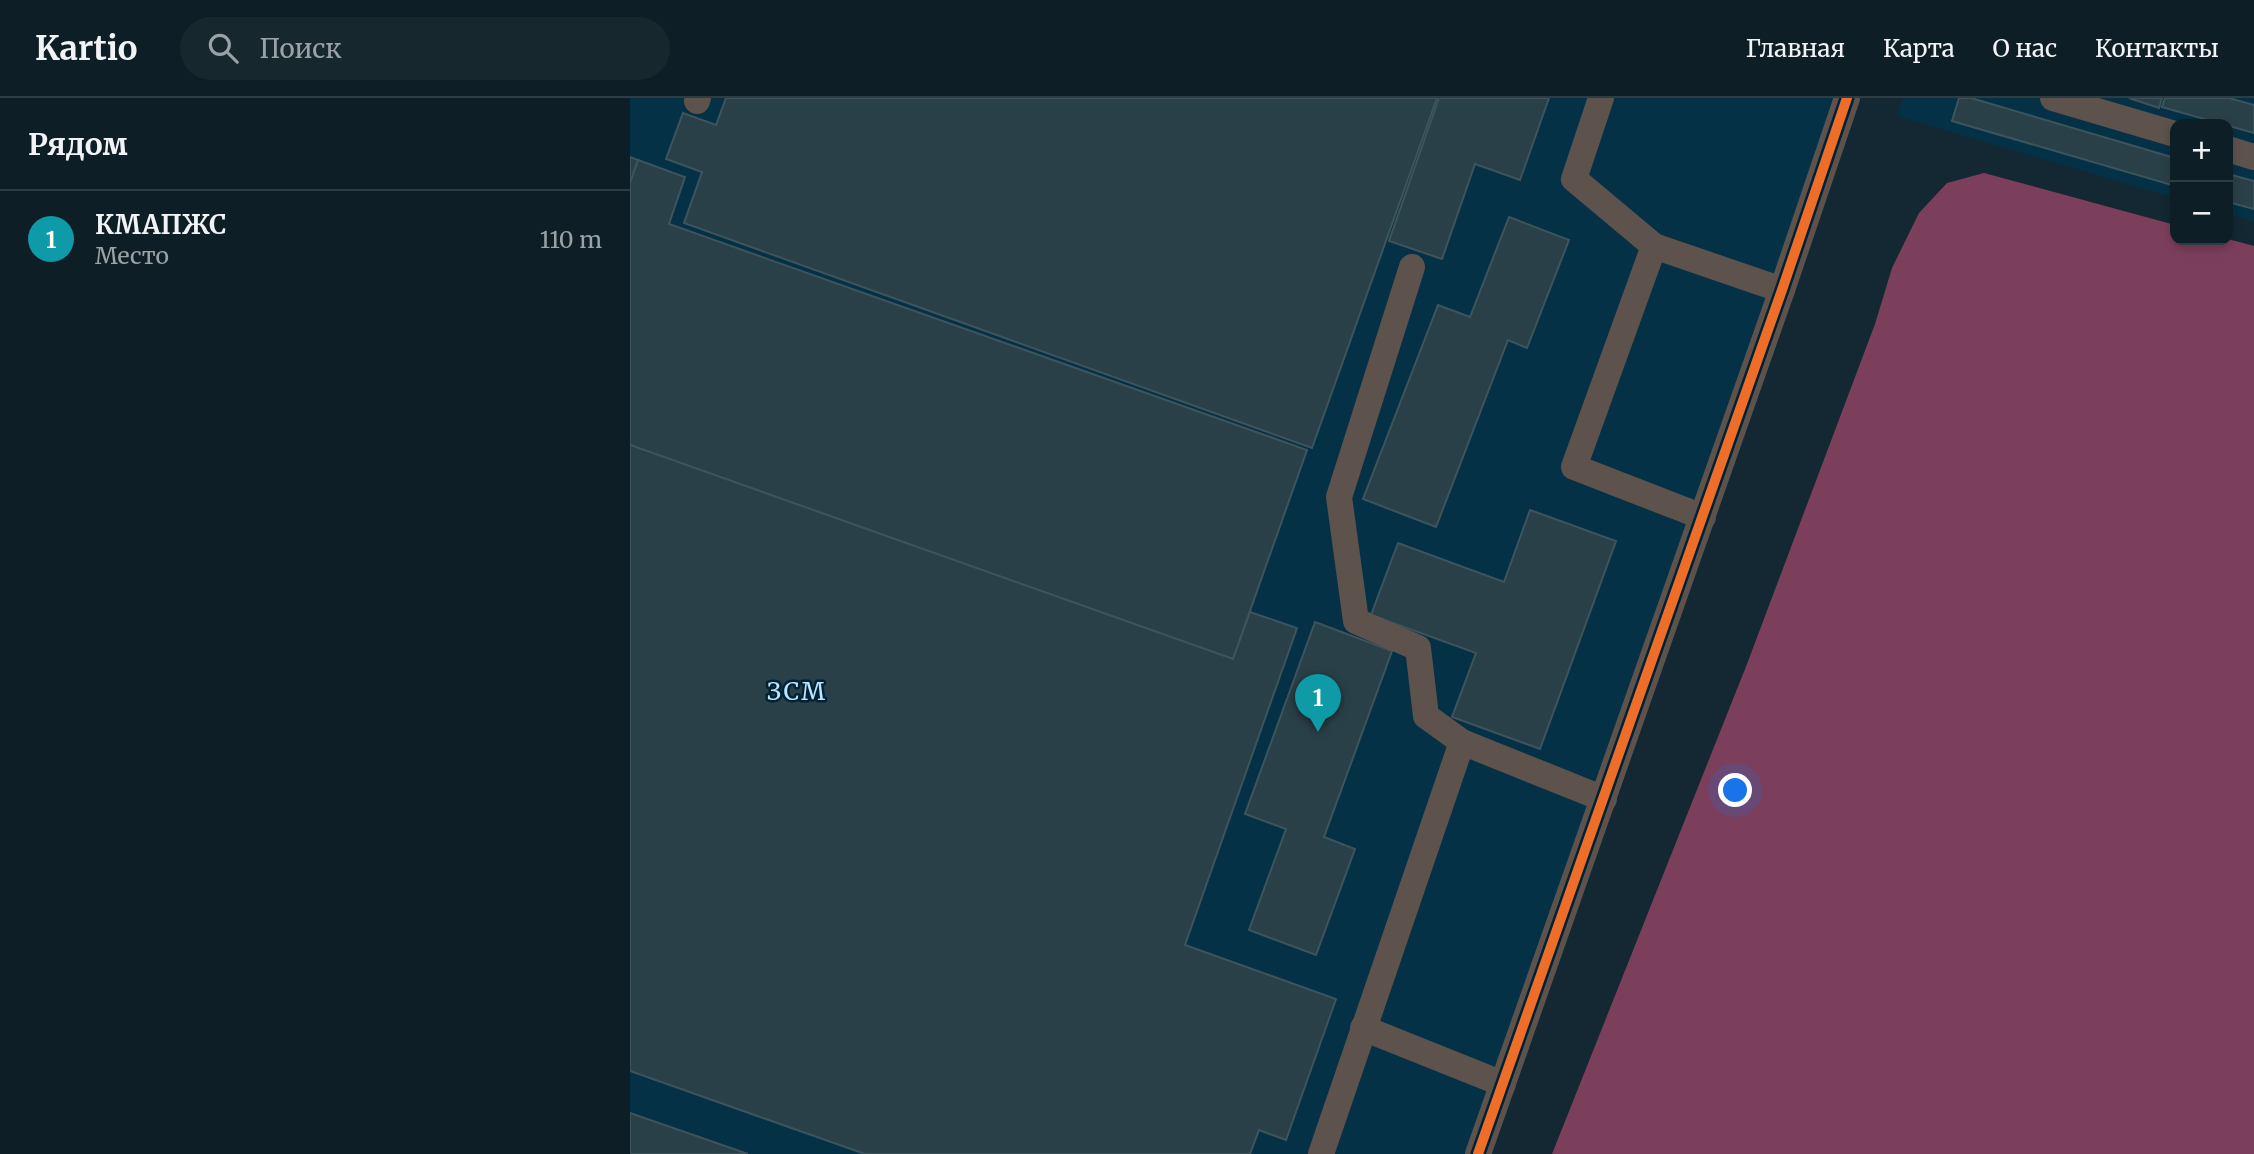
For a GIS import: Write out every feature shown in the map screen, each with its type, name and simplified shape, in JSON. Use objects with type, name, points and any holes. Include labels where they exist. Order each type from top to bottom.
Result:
[{"type":"street","points":[[1601,98],[1574,179],[1654,246],[1782,290]]},
{"type":"street","points":[[1478,1154],[1703,517],[1847,98]]},
{"type":"street","points":[[2053,98],[2170,133]]},
{"type":"street","points":[[2233,151],[2254,157]]},
{"type":"street","points":[[1654,246],[1574,467],[1703,517]]},
{"type":"street","points":[[1412,267],[1339,497],[1356,621],[1418,648],[1426,716],[1462,742],[1604,799]]},
{"type":"street","points":[[1321,1154],[1462,742]]},
{"type":"street","points":[[1363,1028],[1503,1084]]},
{"type":"shaded area","points":[[630,98],[1847,98],[1478,1154],[630,1154]]},
{"type":"shaded area","points":[[1903,98],[2254,98],[2254,222],[2233,216],[2233,119],[2170,119],[2170,197],[1897,116]]},
{"type":"shaded area","points":[[1984,173],[2170,224],[2170,245],[2233,245],[2233,240],[2254,246],[2254,1154],[1552,1154],[1747,664],[1875,324],[1892,268],[1919,213],[1947,183]]},
{"type":"building","points":[[726,98],[1437,98],[1312,448],[684,223],[702,172],[666,159],[683,113],[716,125]]},
{"type":"building","points":[[1439,98],[1549,98],[1520,180],[1475,164],[1442,259],[1389,241]]},
{"type":"building","points":[[1959,98],[1971,98],[2170,157],[2170,185],[1952,121]]},
{"type":"building","points":[[2129,98],[2162,98],[2159,108]]},
{"type":"building","points":[[2165,98],[2229,98],[2254,105],[2254,133],[2233,127],[2233,119],[2204,119],[2162,107]]},
{"type":"building","points":[[630,157],[638,160],[632,179],[630,178]]},
{"type":"building","points":[[638,160],[685,177],[669,224],[1307,450],[1233,659],[630,445],[630,183]]},
{"type":"building","points":[[2233,175],[2254,181],[2254,209],[2233,203]]},
{"type":"building","points":[[1509,217],[1569,240],[1527,348],[1508,340],[1436,527],[1363,499],[1438,305],[1470,317]]},
{"type":"building","points":[[630,445],[1233,659],[1250,612],[1297,628],[1185,945],[1336,999],[1286,1140],[1259,1130],[1250,1154],[865,1154],[630,1071]]},
{"type":"building","points":[[1530,510],[1616,541],[1540,749],[1452,717],[1476,653],[1371,615],[1398,543],[1504,582]]},
{"type":"building","points":[[1315,622],[1392,651],[1324,837],[1355,849],[1316,955],[1249,930],[1286,829],[1245,814]]},
{"type":"building","points":[[630,1113],[748,1154],[630,1154]]},
{"type":"cycle path","points":[[1478,1154],[1847,98]]},
{"type":"place","name":"КМАПЖС","points":[[1318,732]]},
{"type":"district","name":"ЗСМ","points":[[797,692]]}]
